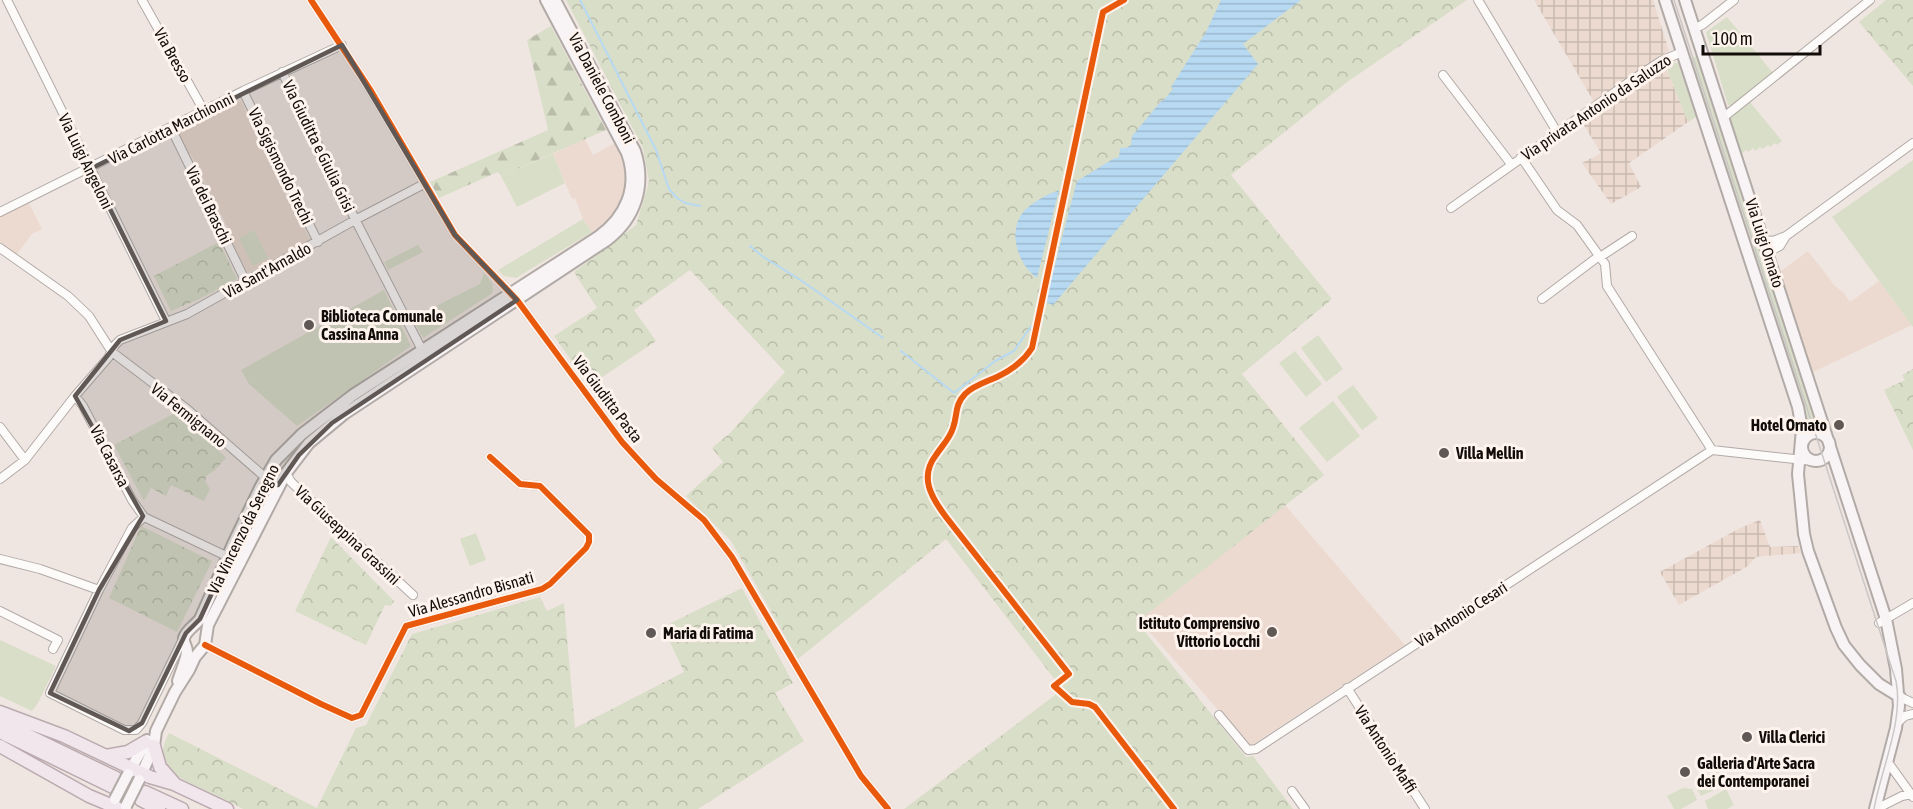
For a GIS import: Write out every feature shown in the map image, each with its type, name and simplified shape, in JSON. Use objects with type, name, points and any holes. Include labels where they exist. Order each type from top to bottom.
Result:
[{"type":"highway","points":[[0,712],[64,736],[106,756],[128,752],[150,744],[160,767],[174,784],[227,809]]},
{"type":"highway","points":[[0,722],[9,733],[122,792]]},
{"type":"highway","points":[[0,746],[89,796],[98,809]]},
{"type":"highway","points":[[106,756],[122,792]]},
{"type":"highway","points":[[89,796],[174,784]]},
{"type":"highway","points":[[159,809],[143,796],[182,809]]},
{"type":"main road","name":"Via Daniele Comboni","points":[[514,296],[610,227],[625,208],[632,184],[632,170],[626,150],[546,0]]},
{"type":"main road","name":"Via Daniele Comboni","points":[[514,296],[616,233],[633,210],[640,187],[640,169],[634,147],[555,0]]},
{"type":"main road","name":"Via Luigi Ornato","points":[[1665,0],[1798,407],[1802,429],[1799,485],[1806,545],[1838,633],[1847,650],[1886,689],[1900,697]]},
{"type":"main road","name":"Via Luigi Ornato","points":[[1685,0],[1829,442],[1897,680],[1900,697],[1896,724],[1875,809]]},
{"type":"main road","points":[[1695,28],[1682,34],[1681,47],[1696,48],[1700,43]]},
{"type":"main road","name":"Via Vincenzo da Seregno","points":[[175,692],[187,638],[201,617],[252,506],[281,454],[308,428],[346,400],[422,350],[514,296]]},
{"type":"main road","name":"Via Vincenzo da Seregno","points":[[122,792],[150,744],[175,692],[204,644],[208,625],[278,485],[309,443],[338,418],[514,296]]},
{"type":"main road","points":[[1813,433],[1823,434],[1829,442],[1830,449],[1821,460],[1813,461],[1804,455],[1801,446],[1805,437],[1813,433]]},
{"type":"main road","points":[[200,629],[204,644],[193,651],[187,638],[200,629]]},
{"type":"street","name":"Via Luigi Angeloni","points":[[7,0],[166,321]]},
{"type":"street","name":"Via Bresso","points":[[142,0],[204,111]]},
{"type":"street","name":"Via Giuditta Pasta","points":[[311,0],[371,91],[424,184],[461,242],[514,296],[622,442],[656,479],[704,520],[732,557],[861,776],[888,809]]},
{"type":"street","points":[[1479,0],[1557,132]]},
{"type":"street","points":[[1695,28],[1702,26],[1734,0]]},
{"type":"street","points":[[1724,117],[1870,0]]},
{"type":"street","name":"Via Carlotta Marchionni","points":[[0,212],[243,91],[342,45]]},
{"type":"street","name":"Via privata Antonio da Saluzzo","points":[[1451,208],[1681,47]]},
{"type":"street","name":"Via Giuditta e Giulia Grisi","points":[[282,72],[422,350]]},
{"type":"street","name":"Via privata Antonio da Saluzzo","points":[[1443,75],[1511,164]]},
{"type":"street","name":"Via Sigismondo Trechi","points":[[243,91],[318,242]]},
{"type":"street","name":"Via dei Braschi","points":[[171,128],[246,282]]},
{"type":"street","points":[[1764,240],[1773,242],[1786,236],[1913,143]]},
{"type":"street","points":[[1521,157],[1557,210],[1577,225],[1600,256],[1605,264],[1607,286],[1712,450],[1813,461]]},
{"type":"street","name":"Via Sant'Arnaldo","points":[[0,479],[25,460],[120,340],[187,314],[424,184]]},
{"type":"street","points":[[1542,299],[1600,256],[1632,236]]},
{"type":"street","points":[[1768,252],[1780,246],[1786,236]]},
{"type":"street","points":[[0,248],[68,296],[89,316],[112,352]]},
{"type":"street","name":"Via Fermignano","points":[[112,352],[187,409],[266,478],[278,485]]},
{"type":"street","name":"Via Casarsa","points":[[75,396],[83,406],[132,500],[144,517]]},
{"type":"street","points":[[0,427],[25,460]]},
{"type":"street","name":"Via Antonio Cesari","points":[[1219,715],[1248,750],[1256,749],[1712,450]]},
{"type":"street","name":"Via Alessandro Bisnati","points":[[204,644],[321,704],[352,718],[361,715],[406,626],[542,589],[586,548],[589,535],[540,486],[520,484],[490,458]]},
{"type":"street","name":"Via Giuseppina Grassini","points":[[286,473],[291,482],[413,595]]},
{"type":"street","points":[[252,506],[256,502],[262,503],[266,508],[265,512]]},
{"type":"street","points":[[187,638],[142,723],[136,730],[124,730],[50,693],[99,590],[132,528],[144,517],[241,563]]},
{"type":"street","points":[[0,559],[40,569],[99,590]]},
{"type":"street","points":[[1882,621],[1913,603]]},
{"type":"street","points":[[0,611],[58,640],[53,649]]},
{"type":"street","name":"Via Antonio Maffi","points":[[1347,688],[1425,809]]},
{"type":"street","points":[[1900,697],[1913,703]]},
{"type":"street","points":[[1896,724],[1902,718],[1913,714]]},
{"type":"street","points":[[1887,761],[1912,796]]},
{"type":"street","points":[[1292,791],[1305,809]]},
{"type":"street","name":"Via Luigi Ornato","points":[[1875,809],[1902,796],[1912,796]]},
{"type":"highlighted area","points":[[342,45],[455,235],[517,300],[332,423],[299,455],[278,485],[265,478],[200,619],[186,633],[142,723],[129,731],[50,693],[99,590],[143,516],[75,396],[120,340],[166,321],[90,169]]},
{"type":"shaded area","points":[[1534,0],[1653,0],[1669,51],[1661,56],[1688,122],[1629,163],[1641,187],[1611,204],[1582,163],[1601,153],[1580,119],[1597,107]]},
{"type":"shaded area","points":[[241,101],[291,207],[296,211],[310,240],[248,273],[230,238],[232,236],[178,132]]},
{"type":"shaded area","points":[[585,139],[593,155],[621,140],[630,195],[598,237],[583,219],[575,198],[572,199],[553,154]]},
{"type":"shaded area","points":[[27,199],[42,229],[32,234],[14,258],[0,248],[0,212]]},
{"type":"shaded area","points":[[1808,251],[1850,302],[1879,281],[1912,325],[1809,374],[1777,274]]},
{"type":"shaded area","name":"Istituto Comprensivo Vittorio Locchi","points":[[1285,505],[1405,645],[1250,746],[1138,619]]},
{"type":"shaded area","points":[[1760,520],[1770,547],[1798,546],[1801,553],[1756,557],[1748,566],[1679,605],[1660,572],[1740,528]]},
{"type":"green space","points":[[566,0],[1467,0],[1347,82],[1231,175],[1332,299],[1242,374],[1324,475],[1137,622],[1246,757],[1253,756],[1293,809],[904,809],[1055,695],[1056,681],[946,539],[798,659],[731,541],[686,496],[723,462],[712,448],[730,433],[785,372],[690,270],[634,310],[656,341],[589,386],[554,336],[597,308],[574,272],[636,225],[649,182],[643,148]]},
{"type":"green space","points":[[1886,0],[1913,0],[1913,86],[1859,22]]},
{"type":"green space","points":[[1727,17],[1773,73],[1733,106],[1728,105],[1706,32]]},
{"type":"green space","points":[[551,26],[606,130],[501,176],[498,172],[439,198],[430,182],[548,130],[527,40]]},
{"type":"green space","points":[[1700,55],[1741,189],[1820,429],[1805,431],[1751,251],[1754,249],[1735,192],[1732,192],[1688,59]]},
{"type":"green space","points":[[1672,62],[1678,63],[1696,114],[1696,117],[1688,122],[1665,65]]},
{"type":"green space","points":[[1750,102],[1782,141],[1770,147],[1768,145],[1762,149],[1760,147],[1755,151],[1753,148],[1748,152],[1746,150],[1741,154],[1730,119]]},
{"type":"green space","points":[[553,154],[565,183],[517,207],[501,176]]},
{"type":"green space","points":[[1913,160],[1913,327],[1832,217]]},
{"type":"green space","points":[[583,219],[592,232],[516,278],[504,276],[498,270]]},
{"type":"green space","points":[[254,230],[268,258],[253,266],[239,238]]},
{"type":"green space","points":[[219,242],[237,279],[171,311],[154,276]]},
{"type":"green space","points":[[418,245],[423,252],[388,270],[384,262]]},
{"type":"green space","points":[[484,273],[492,283],[491,294],[423,338],[412,318],[480,284]]},
{"type":"green space","points":[[384,290],[411,346],[297,426],[249,384],[241,370]]},
{"type":"green space","points":[[1318,335],[1343,369],[1326,382],[1301,348]]},
{"type":"green space","points":[[1295,351],[1322,384],[1306,397],[1279,363]]},
{"type":"green space","points":[[1913,369],[1913,450],[1884,390],[1905,380],[1902,375]]},
{"type":"green space","points":[[1353,385],[1378,418],[1362,430],[1337,397]]},
{"type":"green space","points":[[1333,401],[1360,436],[1327,462],[1299,428]]},
{"type":"green space","points":[[179,411],[226,458],[206,476],[206,483],[210,489],[204,501],[171,485],[166,496],[151,488],[144,501],[114,445]]},
{"type":"green space","points":[[141,526],[212,561],[177,632],[109,598]]},
{"type":"green space","points":[[476,533],[486,560],[470,566],[460,539]]},
{"type":"green space","points":[[331,537],[394,601],[391,606],[385,605],[366,645],[295,611]]},
{"type":"green space","points":[[742,588],[793,683],[775,693],[804,741],[698,809],[243,809],[179,778],[171,772],[163,756],[164,745],[169,733],[317,808],[356,728],[366,725],[412,634],[540,597],[547,611],[564,603],[575,728],[684,672],[663,627]]},
{"type":"green space","points":[[0,640],[56,666],[32,711],[0,696]]},
{"type":"green space","points":[[1716,770],[1724,786],[1701,796],[1696,787],[1700,780]]},
{"type":"green space","points":[[1683,788],[1692,789],[1697,800],[1681,809],[1674,809],[1667,796]]},
{"type":"green space","points":[[1726,789],[1734,805],[1727,809],[1708,809],[1705,801]]},
{"type":"water","points":[[1221,0],[1301,0],[1243,44],[1258,64],[1053,305],[1045,302],[1077,181],[1119,157],[1120,148],[1131,145],[1132,136],[1173,89],[1171,87],[1206,32]]},
{"type":"water","points":[[1059,190],[1037,278],[1030,272],[1019,255],[1015,235],[1016,226],[1026,209]]},
{"type":"waterway","points":[[580,0],[656,150],[669,189],[685,203],[700,206]]},
{"type":"waterway","points":[[750,246],[883,338]]},
{"type":"waterway","points":[[901,351],[954,393],[995,361],[1014,351],[1031,326]]},
{"type":"tram line","points":[[1674,0],[1896,681],[1897,712],[1874,809]]},
{"type":"cycle path","points":[[311,0],[371,91],[455,235],[517,300],[622,442],[656,479],[704,520],[732,557],[861,776],[888,809]]},
{"type":"cycle path","points":[[1124,0],[1103,12],[1032,348],[1012,368],[972,388],[965,394],[958,406],[952,432],[931,463],[928,479],[932,494],[946,517],[1069,674],[1054,686],[1072,702],[1095,707],[1174,809]]},
{"type":"cycle path","points":[[205,645],[352,718],[361,715],[406,626],[542,589],[586,548],[589,535],[540,486],[520,484],[490,457]]},
{"type":"place","name":"Biblioteca Comunale Cassina Anna","points":[[309,325]]},
{"type":"place","name":"Hotel Ornato","points":[[1839,425]]},
{"type":"place","name":"Villa Mellin","points":[[1444,453]]},
{"type":"place","name":"Istituto Comprensivo Vittorio Locchi","points":[[1272,632]]},
{"type":"place","name":"Maria di Fatima","points":[[651,633]]},
{"type":"place","name":"Villa Clerici","points":[[1747,737]]},
{"type":"place","name":"Galleria d'Arte Sacra dei Contemporanei","points":[[1685,772]]}]
